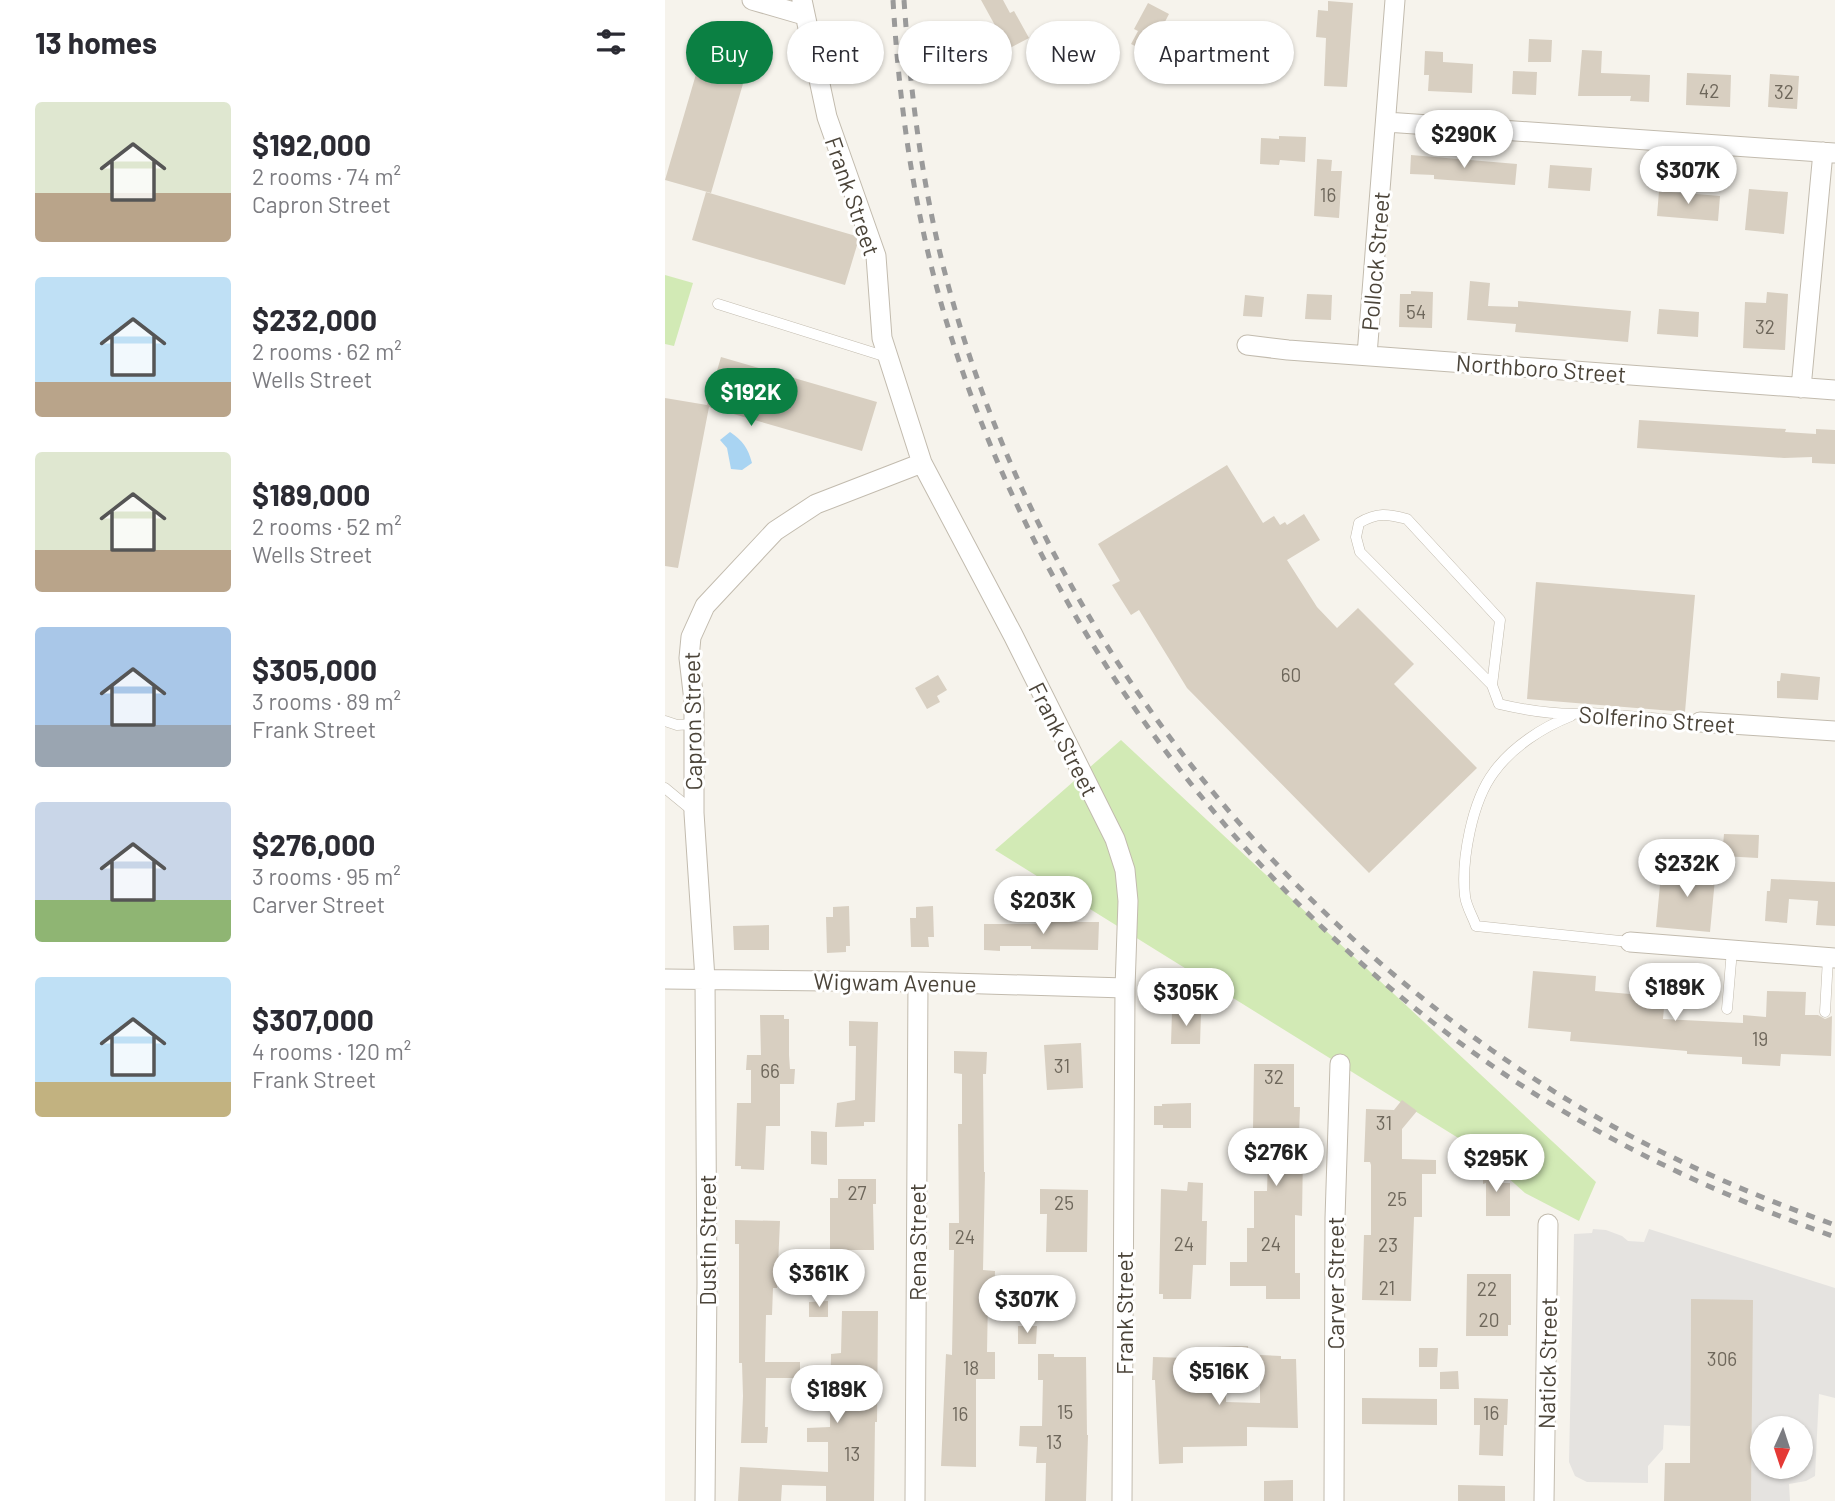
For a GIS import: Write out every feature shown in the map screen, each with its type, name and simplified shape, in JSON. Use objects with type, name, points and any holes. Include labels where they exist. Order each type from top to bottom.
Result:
[{"type":"street","name":"Frank Street","points":[[752,0],[803,7],[827,117],[876,257],[882,338],[922,463],[1013,635],[1115,839],[1125,870],[1128,891],[1122,1501]]},
{"type":"street","name":"Pollock Street","points":[[1367,355],[1395,0]]},
{"type":"street","points":[[1386,122],[1829,153],[1801,388]]},
{"type":"street","name":"Northboro Street","points":[[1247,345],[1835,390]]},
{"type":"street","name":"Capron Street","points":[[705,979],[694,813],[694,724],[689,658],[691,637],[705,606],[775,531],[816,504],[922,463]]},
{"type":"street","name":"Solferino Street","points":[[1700,722],[1835,731]]},
{"type":"street","points":[[1630,942],[1832,958]]},
{"type":"street","name":"Wigwam Avenue","points":[[665,979],[1125,988]]},
{"type":"street","name":"Dustin Street","points":[[705,979],[705,1501]]},
{"type":"street","name":"Rena Street","points":[[915,1501],[918,982]]},
{"type":"street","name":"Carver Street","points":[[1334,1501],[1335,1218],[1340,1064]]},
{"type":"street","name":"Natick Street","points":[[1545,1501],[1548,1224]]},
{"type":"lane","points":[[718,304],[888,357]]},
{"type":"lane","name":"Solferino Street","points":[[1492,685],[1500,620],[1407,519],[1388,514],[1373,514],[1359,523],[1356,537],[1360,552],[1492,685],[1499,704],[1574,714],[1700,722]]},
{"type":"lane","points":[[1574,714],[1550,724],[1506,758],[1493,773],[1480,798],[1471,829],[1466,861],[1465,898],[1476,926],[1630,942]]},
{"type":"lane","points":[[665,721],[677,725],[694,724]]},
{"type":"lane","points":[[665,788],[694,813]]},
{"type":"lane","points":[[1727,1009],[1732,950]]},
{"type":"lane","points":[[1825,1012],[1832,958]]},
{"type":"green space","points":[[665,275],[693,283],[674,346],[665,344]]},
{"type":"green space","points":[[1121,740],[1596,1182],[1579,1221],[1525,1193],[1476,1149],[995,850]]},
{"type":"shaded area","points":[[1593,1229],[1606,1230],[1628,1241],[1644,1242],[1649,1229],[1835,1288],[1835,1398],[1819,1394],[1815,1476],[1813,1477],[1813,1416],[1751,1416],[1752,1300],[1691,1300],[1690,1426],[1664,1425],[1663,1449],[1648,1466],[1648,1483],[1587,1482],[1575,1476],[1569,1462],[1574,1234],[1592,1233]]},
{"type":"shaded area","points":[[1751,1479],[1810,1479],[1789,1484],[1790,1501],[1751,1501]]},
{"type":"water","points":[[730,432],[744,445],[752,463],[742,470],[731,469],[727,448],[720,440]]},
{"type":"building","points":[[981,0],[1003,0],[1010,13],[1014,11],[1026,33],[1026,40],[1012,47],[1012,21],[993,21]]},
{"type":"building","points":[[1328,1],[1353,3],[1347,87],[1324,86],[1326,38],[1316,37],[1318,10],[1328,11]]},
{"type":"building","points":[[1148,3],[1169,14],[1165,21],[1138,21]]},
{"type":"building","points":[[1529,39],[1552,40],[1551,62],[1528,62]]},
{"type":"building","points":[[1582,50],[1602,51],[1601,73],[1650,75],[1649,102],[1630,101],[1631,96],[1578,96]]},
{"type":"building","points":[[1425,51],[1443,52],[1443,62],[1473,64],[1472,93],[1428,91],[1429,75],[1424,75]]},
{"type":"building","points":[[1513,71],[1537,72],[1536,95],[1512,94]]},
{"type":"building","points":[[1687,73],[1731,75],[1730,107],[1686,105]]},
{"type":"building","points":[[1770,74],[1799,76],[1797,109],[1768,107]]},
{"type":"building","points":[[693,84],[743,84],[711,193],[665,180]]},
{"type":"building","points":[[1279,136],[1306,137],[1305,162],[1280,160],[1279,165],[1260,164],[1261,138],[1279,139]]},
{"type":"building","points":[[1411,155],[1517,164],[1515,185],[1434,179],[1434,175],[1410,174]]},
{"type":"building","points":[[1317,159],[1332,160],[1331,171],[1342,171],[1339,218],[1314,216]]},
{"type":"building","points":[[1550,165],[1592,168],[1590,191],[1548,188]]},
{"type":"building","points":[[1749,189],[1788,192],[1784,234],[1745,230]]},
{"type":"building","points":[[1659,191],[1720,196],[1718,221],[1657,216]]},
{"type":"building","points":[[706,192],[856,236],[858,242],[845,285],[692,240]]},
{"type":"building","points":[[1470,281],[1490,283],[1488,306],[1518,307],[1518,301],[1631,311],[1628,342],[1515,332],[1516,324],[1467,320]]},
{"type":"building","points":[[1411,291],[1433,292],[1432,328],[1399,327],[1400,294],[1411,294]]},
{"type":"building","points":[[1767,292],[1788,294],[1785,350],[1743,348],[1745,302],[1766,303]]},
{"type":"building","points":[[1307,294],[1332,295],[1331,320],[1305,319]]},
{"type":"building","points":[[1245,295],[1264,297],[1262,317],[1243,316]]},
{"type":"building","points":[[1659,309],[1699,312],[1698,337],[1657,334]]},
{"type":"building","points":[[721,357],[877,402],[862,451],[709,407],[678,568],[665,566],[665,398],[707,405]]},
{"type":"building","points":[[1639,420],[1786,429],[1785,432],[1816,434],[1816,429],[1835,430],[1835,464],[1812,463],[1812,457],[1784,458],[1637,448]]},
{"type":"building","points":[[1227,465],[1263,523],[1274,516],[1280,525],[1285,522],[1287,525],[1304,514],[1320,540],[1287,560],[1317,607],[1337,628],[1358,608],[1414,664],[1394,684],[1477,768],[1369,873],[1187,688],[1139,610],[1131,615],[1112,585],[1120,581],[1098,544]]},
{"type":"building","points":[[1536,582],[1695,595],[1685,712],[1527,699]]},
{"type":"building","points":[[1781,673],[1820,677],[1818,700],[1777,698],[1777,681],[1780,681]]},
{"type":"building","points":[[938,675],[947,690],[937,696],[940,702],[927,709],[915,688]]},
{"type":"building","points":[[1724,834],[1759,835],[1758,858],[1722,856]]},
{"type":"building","points":[[1681,865],[1716,868],[1710,932],[1656,927],[1661,874],[1680,876]]},
{"type":"building","points":[[1771,879],[1835,882],[1835,926],[1816,925],[1818,901],[1789,899],[1787,923],[1765,921],[1767,891],[1770,891]]},
{"type":"building","points":[[849,906],[850,946],[846,946],[846,952],[827,953],[826,917],[833,917],[833,907]]},
{"type":"building","points":[[933,906],[934,937],[928,937],[929,947],[911,947],[910,918],[916,918],[916,907]]},
{"type":"building","points":[[1099,922],[1098,950],[1000,946],[1000,951],[984,950],[984,924]]},
{"type":"building","points":[[769,925],[769,950],[734,950],[733,926]]},
{"type":"building","points":[[1533,971],[1596,976],[1595,991],[1665,997],[1663,1019],[1743,1023],[1743,1015],[1766,1017],[1767,991],[1806,992],[1805,1015],[1818,1015],[1825,1019],[1832,1016],[1831,1056],[1781,1054],[1780,1066],[1742,1064],[1742,1057],[1687,1054],[1687,1051],[1570,1041],[1571,1032],[1528,1028]]},
{"type":"building","points":[[1172,1012],[1201,1013],[1200,1044],[1171,1044]]},
{"type":"building","points":[[760,1015],[784,1015],[784,1019],[789,1019],[790,1069],[795,1069],[794,1084],[780,1084],[780,1126],[766,1126],[764,1170],[741,1169],[741,1166],[735,1166],[737,1103],[751,1103],[751,1070],[746,1070],[747,1055],[761,1055]]},
{"type":"building","points":[[849,1021],[878,1022],[875,1122],[864,1122],[864,1126],[835,1127],[837,1103],[855,1100],[856,1046],[849,1046]]},
{"type":"building","points":[[1081,1043],[1083,1088],[1047,1090],[1044,1045]]},
{"type":"building","points":[[954,1051],[987,1052],[986,1074],[983,1074],[983,1270],[995,1271],[994,1297],[988,1297],[987,1352],[995,1352],[995,1379],[976,1379],[976,1467],[941,1466],[946,1354],[952,1355],[954,1250],[949,1250],[949,1223],[959,1223],[958,1124],[962,1124],[962,1074],[954,1073]]},
{"type":"building","points":[[1254,1064],[1294,1064],[1294,1107],[1300,1107],[1299,1135],[1314,1136],[1313,1153],[1303,1152],[1302,1216],[1295,1215],[1295,1273],[1300,1273],[1300,1299],[1266,1299],[1266,1286],[1230,1286],[1230,1262],[1247,1262],[1247,1228],[1254,1228],[1254,1191],[1267,1191],[1269,1130],[1253,1129]]},
{"type":"building","points":[[1402,1100],[1417,1111],[1402,1129],[1402,1159],[1436,1160],[1436,1174],[1422,1174],[1422,1217],[1414,1217],[1411,1301],[1362,1300],[1364,1235],[1371,1235],[1371,1165],[1370,1162],[1364,1162],[1366,1109],[1394,1110]]},
{"type":"building","points":[[1191,1103],[1191,1128],[1163,1128],[1163,1125],[1154,1125],[1154,1106]]},
{"type":"building","points":[[811,1131],[827,1132],[827,1165],[811,1164]]},
{"type":"building","points":[[1483,1169],[1500,1169],[1500,1183],[1510,1183],[1510,1216],[1486,1216],[1486,1183],[1483,1184]]},
{"type":"building","points":[[838,1179],[876,1179],[876,1204],[873,1204],[874,1250],[830,1250],[830,1198],[838,1198]]},
{"type":"building","points":[[1188,1182],[1203,1183],[1202,1221],[1207,1221],[1206,1265],[1193,1265],[1191,1299],[1163,1299],[1163,1294],[1159,1294],[1161,1189],[1187,1191]]},
{"type":"building","points":[[1040,1189],[1088,1190],[1087,1252],[1046,1252],[1047,1214],[1040,1214]]},
{"type":"building","points":[[735,1220],[780,1221],[777,1288],[773,1288],[772,1315],[766,1315],[765,1362],[800,1362],[800,1378],[766,1378],[767,1443],[741,1443],[743,1396],[742,1363],[739,1363],[739,1244],[735,1244]]},
{"type":"building","points":[[1467,1274],[1511,1274],[1511,1325],[1508,1325],[1508,1336],[1466,1336]]},
{"type":"building","points":[[1691,1299],[1753,1300],[1751,1501],[1664,1501],[1665,1463],[1690,1463]]},
{"type":"building","points":[[828,1301],[828,1317],[809,1317],[809,1302]]},
{"type":"building","points":[[842,1311],[878,1311],[874,1501],[826,1501],[826,1486],[782,1485],[781,1501],[738,1501],[740,1467],[828,1472],[828,1442],[807,1442],[807,1428],[830,1427],[831,1354],[841,1353]]},
{"type":"building","points":[[1018,1326],[1037,1326],[1036,1344],[1018,1344]]},
{"type":"building","points":[[1248,1346],[1248,1363],[1217,1363],[1217,1347]]},
{"type":"building","points":[[1419,1348],[1438,1348],[1437,1367],[1419,1367]]},
{"type":"building","points":[[1038,1354],[1086,1357],[1086,1501],[1045,1501],[1046,1463],[1036,1463],[1037,1447],[1019,1446],[1020,1426],[1042,1426],[1043,1380],[1038,1380]]},
{"type":"building","points":[[1260,1355],[1296,1359],[1298,1428],[1247,1427],[1247,1446],[1183,1447],[1183,1463],[1159,1464],[1155,1380],[1152,1380],[1153,1357],[1189,1358],[1188,1388],[1226,1388],[1226,1402],[1260,1403]]},
{"type":"building","points":[[1458,1371],[1459,1389],[1440,1389],[1440,1372]]},
{"type":"building","points":[[1362,1398],[1437,1399],[1437,1425],[1362,1424]]},
{"type":"building","points":[[1474,1398],[1508,1399],[1503,1456],[1479,1455],[1480,1425],[1474,1425]]},
{"type":"building","points":[[1293,1480],[1293,1501],[1264,1501],[1264,1481]]},
{"type":"building","points":[[1458,1485],[1505,1486],[1505,1501],[1458,1501]]},
{"type":"railway","points":[[893,0],[903,115],[915,191],[941,303],[978,414],[1025,521],[1080,624],[1145,722],[1217,815],[1296,902],[1382,981],[1474,1053],[1559,1109],[1648,1157],[1740,1200],[1835,1237]]},
{"type":"railway","points":[[904,0],[915,113],[926,188],[952,299],[996,429],[1054,554],[1124,672],[1205,783],[1297,885],[1398,978],[1508,1061],[1650,1146],[1728,1183],[1835,1225]]}]
